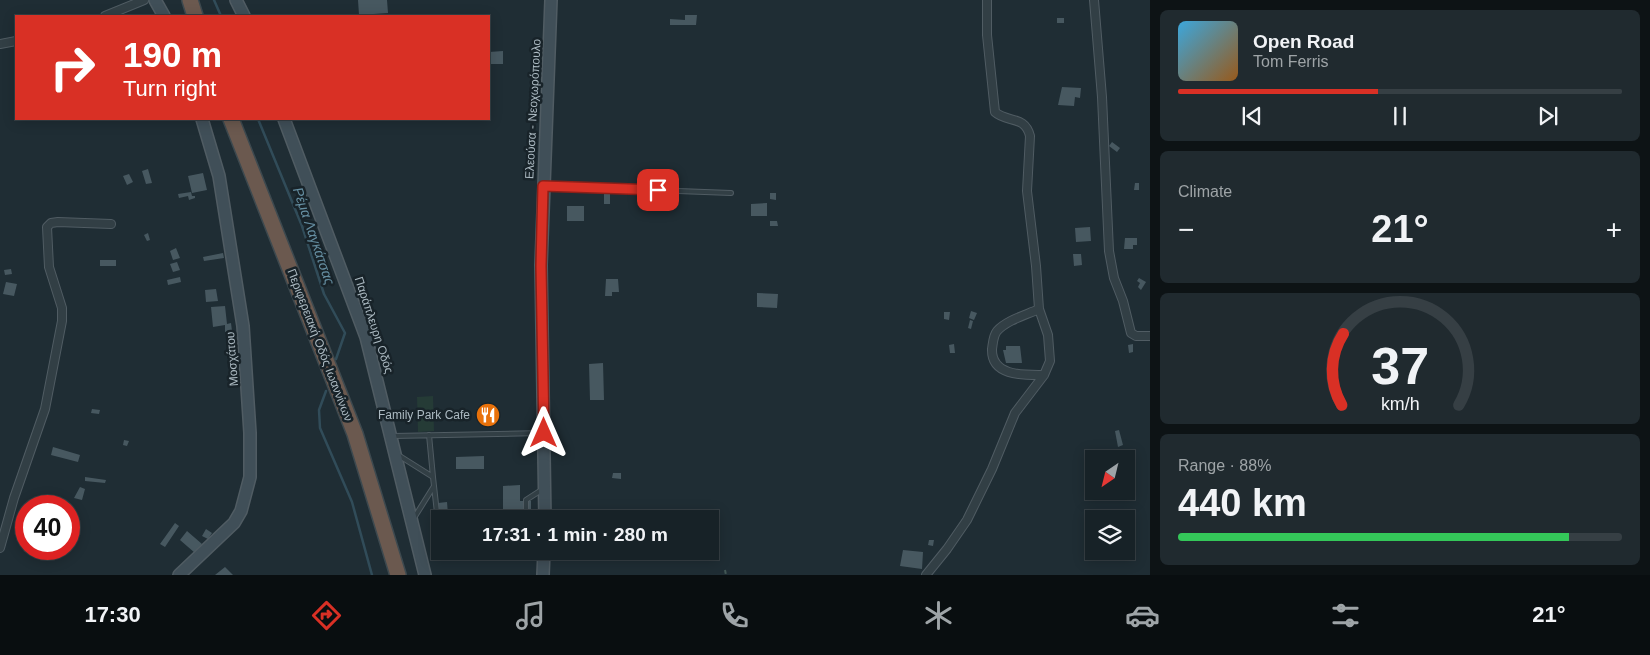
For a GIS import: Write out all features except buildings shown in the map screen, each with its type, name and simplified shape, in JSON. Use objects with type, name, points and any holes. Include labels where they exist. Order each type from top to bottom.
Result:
[{"type":"highway","points":[[190,0],[195,15]]},
{"type":"highway","name":"Περιφερειακή Οδός Ιωαννίνων","points":[[231,120],[355,434],[398,575]]},
{"type":"street","points":[[107,15],[144,0]]},
{"type":"street","points":[[155,0],[163,15]]},
{"type":"street","points":[[236,0],[244,15]]},
{"type":"street","name":"Ελεούσα - Νεοχωρόπουλο","points":[[545,510],[541,266],[551,0]]},
{"type":"street","points":[[926,575],[967,520],[992,468],[1015,413],[1049,366],[1048,335],[1039,309],[1027,191],[1030,136],[1028,128],[1020,121],[1003,117],[995,112],[987,35],[987,0]]},
{"type":"street","points":[[1094,0],[1102,97],[1107,227],[1112,269],[1131,333],[1136,336],[1150,336]]},
{"type":"street","points":[[0,44],[15,41]]},
{"type":"street","name":"Μοσχάτου","points":[[179,575],[234,523],[241,511],[250,477],[251,439],[243,326],[219,176],[202,120]]},
{"type":"street","name":"Παράπλευρη Οδός","points":[[284,120],[366,337],[425,575]]},
{"type":"street","points":[[0,548],[14,498],[45,409],[62,322],[62,308],[49,267],[47,227],[49,224],[58,222],[111,224]]},
{"type":"street","points":[[1039,309],[1008,323],[998,330],[993,339],[992,356],[997,366],[1012,374],[1044,375]]},
{"type":"street","points":[[543,575],[544,560]]},
{"type":"lane","points":[[543,186],[732,193]]},
{"type":"lane","points":[[390,436],[544,433]]},
{"type":"lane","points":[[429,435],[437,510]]},
{"type":"lane","points":[[394,452],[433,477]]},
{"type":"lane","points":[[412,522],[434,486]]},
{"type":"lane","points":[[526,510],[526,500],[544,489]]},
{"type":"path","points":[[725,570],[726,575]]},
{"type":"green space","points":[[433,396],[434,431],[418,432],[417,397]]},
{"type":"waterway","name":"Ρέμα Λαγκάτσας","points":[[214,0],[221,15]]},
{"type":"waterway","name":"Ρέμα Λαγκάτσας","points":[[258,120],[302,226],[324,294],[345,333],[336,359]]},
{"type":"waterway","name":"Ρέμα Λαγκάτσας","points":[[326,391],[319,410],[320,428],[352,502],[372,575]]},
{"type":"place","name":"Family Park Cafe","points":[[488,415]]},
{"type":"route","points":[[544,433],[541,266],[543,186],[658,190]]}]
